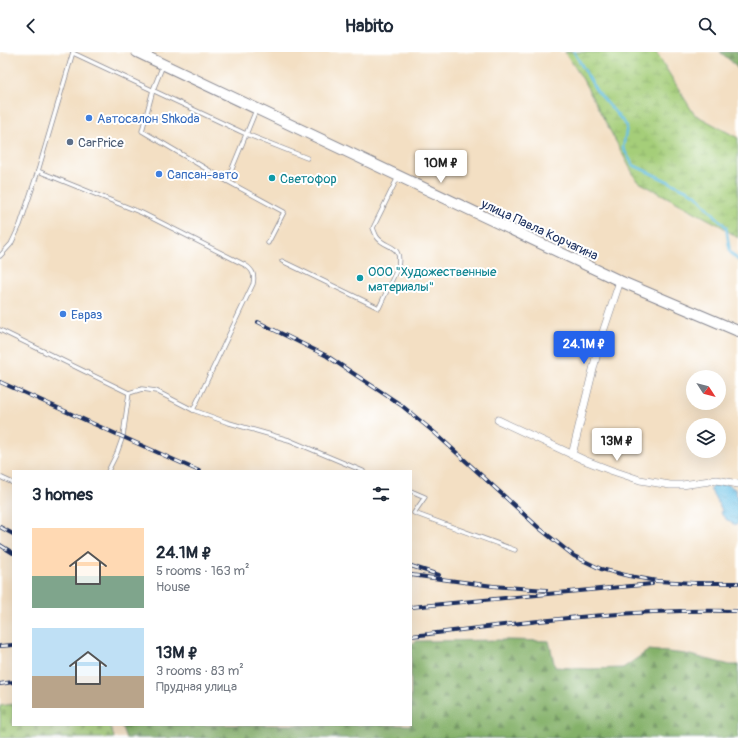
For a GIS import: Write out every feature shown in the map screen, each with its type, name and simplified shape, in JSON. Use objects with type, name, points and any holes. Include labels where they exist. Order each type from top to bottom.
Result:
[{"type":"main road","name":"улица Павла Корчагина","points":[[137,52],[620,281],[738,331]]},
{"type":"street","points":[[572,455],[600,341],[620,281]]},
{"type":"street","points":[[498,420],[572,455],[610,470],[655,483],[682,485],[717,480],[738,484]]},
{"type":"lane","points":[[0,256],[11,244],[16,234],[38,171],[73,52],[246,134],[307,158]]},
{"type":"lane","points":[[164,64],[153,90],[142,131],[227,181],[284,212],[268,243]]},
{"type":"lane","points":[[227,181],[256,109]]},
{"type":"lane","points":[[38,171],[142,213],[245,265],[252,272],[254,279],[253,284],[194,410]]},
{"type":"lane","points":[[282,261],[379,308],[398,266],[399,259],[396,251],[378,238],[373,228],[398,176]]},
{"type":"lane","points":[[0,330],[130,393],[142,389],[156,391],[194,410],[240,426],[289,440],[361,470]]},
{"type":"lane","points":[[108,470],[117,453],[122,436],[130,393]]},
{"type":"lane","points":[[0,477],[12,483]]},
{"type":"lane","points":[[412,491],[425,497],[414,513],[515,550]]},
{"type":"green space","points":[[565,52],[656,52],[694,114],[738,138],[738,238],[721,226],[637,181],[582,78]]},
{"type":"green space","points":[[720,52],[738,52],[738,69],[731,61]]},
{"type":"green space","points":[[417,641],[549,641],[555,667],[589,669],[623,668],[649,650],[686,654],[730,665],[738,665],[738,738],[126,738],[121,726],[412,726],[412,644]]},
{"type":"green space","points":[[12,704],[12,726],[110,726],[114,738],[0,738],[0,706]]},
{"type":"water","points":[[719,484],[729,485],[736,490],[738,507],[737,525],[727,520],[720,512],[722,510],[710,489],[712,486]]},
{"type":"waterway","points":[[574,52],[596,90],[627,126],[623,148],[633,165],[695,194],[726,227],[730,252],[738,260]]},
{"type":"railway","points":[[258,322],[327,356],[401,405],[435,433],[539,528],[574,556],[601,569],[629,576],[657,581],[694,583]]},
{"type":"railway","points":[[0,382],[197,470]]},
{"type":"railway","points":[[0,527],[12,533]]},
{"type":"railway","points":[[0,545],[12,552]]},
{"type":"railway","points":[[412,566],[439,575]]},
{"type":"railway","points":[[412,575],[493,586],[546,590]]},
{"type":"railway","points":[[688,583],[738,583]]},
{"type":"railway","points":[[412,607],[652,584]]},
{"type":"railway","points":[[412,636],[615,614],[738,611]]},
{"type":"railway","points":[[0,646],[12,645]]},
{"type":"railway","points":[[0,684],[12,682]]},
{"type":"place","name":"Автосалон Shkoda","points":[[89,118]]},
{"type":"place","name":"CarPrice","points":[[70,142]]},
{"type":"place","name":"Сапсан-авто","points":[[159,174]]},
{"type":"place","name":"Светофор","points":[[272,178]]},
{"type":"place","name":"ООО \"Художественные материалы\"","points":[[360,278]]},
{"type":"place","name":"Евраз","points":[[63,314]]}]
